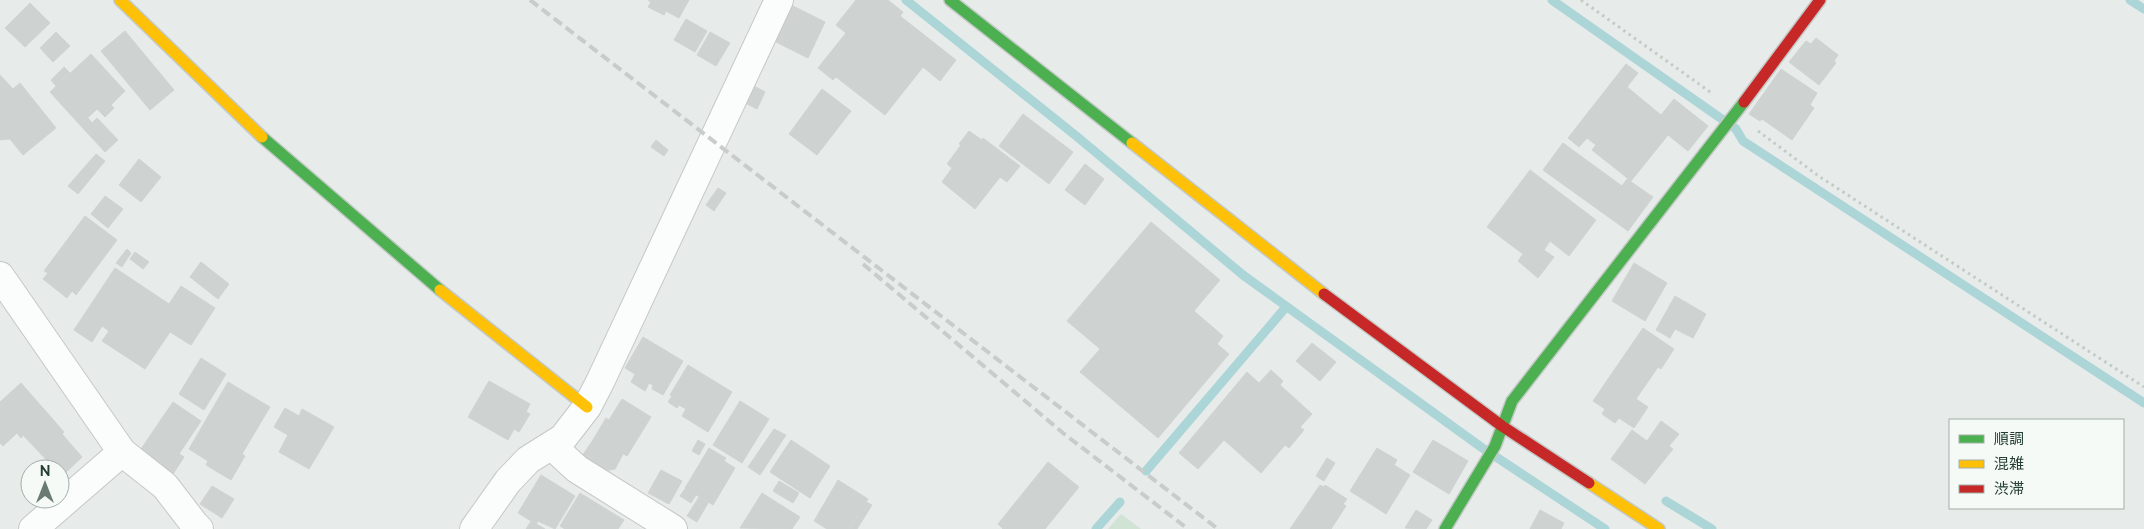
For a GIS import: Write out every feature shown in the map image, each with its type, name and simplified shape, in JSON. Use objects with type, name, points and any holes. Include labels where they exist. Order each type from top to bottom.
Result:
[{"type":"street","points":[[120,0],[275,150],[432,284],[587,407]]},
{"type":"street","points":[[474,529],[508,481],[528,460],[563,438],[587,407],[779,0]]},
{"type":"street","points":[[950,0],[1350,314],[1502,426],[1659,529]]},
{"type":"street","points":[[1445,529],[1495,446],[1512,401],[1725,128],[1820,0]]},
{"type":"street","points":[[0,276],[122,452],[165,486],[200,529]]},
{"type":"street","points":[[552,446],[577,469],[673,529]]},
{"type":"street","points":[[33,529],[122,452]]},
{"type":"path","points":[[1581,0],[1820,177],[2144,387]]},
{"type":"green space","points":[[1121,514],[1141,529],[1108,529]]},
{"type":"building","points":[[648,0],[689,0],[679,18],[666,11],[664,15],[648,7],[651,2]]},
{"type":"building","points":[[856,0],[888,0],[903,12],[900,16],[956,60],[940,81],[923,67],[885,115],[836,77],[833,80],[818,68],[846,33],[836,25]]},
{"type":"building","points":[[30,3],[50,23],[25,47],[5,28]]},
{"type":"building","points":[[787,3],[825,22],[808,58],[770,39]]},
{"type":"building","points":[[686,19],[707,31],[695,52],[674,40]]},
{"type":"building","points":[[125,31],[174,90],[150,110],[101,51]]},
{"type":"building","points":[[56,32],[70,46],[53,62],[40,48]]},
{"type":"building","points":[[710,32],[730,43],[716,66],[697,55]]},
{"type":"building","points":[[1816,38],[1838,55],[1834,61],[1836,63],[1819,85],[1789,62],[1806,41],[1811,44]]},
{"type":"building","points":[[91,54],[125,91],[111,105],[114,108],[105,117],[97,109],[80,125],[50,92]]},
{"type":"building","points":[[1626,64],[1638,73],[1627,87],[1661,115],[1674,99],[1708,126],[1688,151],[1668,135],[1631,181],[1592,150],[1596,145],[1587,138],[1579,147],[1568,138]]},
{"type":"building","points":[[64,67],[70,73],[56,86],[51,80]]},
{"type":"building","points":[[1781,69],[1817,93],[1810,105],[1814,108],[1792,140],[1762,119],[1760,121],[1749,114]]},
{"type":"building","points":[[0,75],[13,89],[20,83],[56,128],[23,155],[10,139],[0,140]]},
{"type":"building","points":[[754,86],[765,92],[757,109],[745,103]]},
{"type":"building","points":[[822,89],[851,111],[817,155],[789,134]]},
{"type":"building","points":[[1023,114],[1073,152],[1049,184],[999,146]]},
{"type":"building","points":[[88,118],[92,123],[97,118],[118,140],[105,152],[80,125]]},
{"type":"building","points":[[969,131],[982,140],[983,138],[1020,166],[1007,182],[1000,177],[975,209],[942,182],[952,168],[947,164]]},
{"type":"building","points":[[656,140],[668,150],[664,156],[651,147]]},
{"type":"building","points":[[1563,143],[1622,186],[1627,179],[1653,197],[1628,231],[1543,170]]},
{"type":"building","points":[[96,154],[105,161],[78,194],[68,186]]},
{"type":"building","points":[[139,159],[161,177],[141,202],[119,185]]},
{"type":"building","points":[[1085,164],[1104,179],[1085,205],[1065,190]]},
{"type":"building","points":[[1530,170],[1596,220],[1569,256],[1550,241],[1544,250],[1554,257],[1538,278],[1518,261],[1523,254],[1487,227]]},
{"type":"building","points":[[718,188],[726,193],[714,211],[706,205]]},
{"type":"building","points":[[105,196],[123,209],[108,228],[91,214]]},
{"type":"building","points":[[85,216],[117,240],[76,295],[72,291],[67,298],[43,279],[48,273],[44,271]]},
{"type":"building","points":[[1151,222],[1220,280],[1198,306],[1173,284],[1111,358],[1067,321]]},
{"type":"building","points":[[127,249],[131,253],[122,267],[116,263]]},
{"type":"building","points":[[135,252],[149,262],[143,269],[130,259]]},
{"type":"building","points":[[201,262],[229,284],[218,299],[190,277]]},
{"type":"building","points":[[1634,263],[1667,283],[1645,321],[1612,301]]},
{"type":"building","points":[[115,268],[169,304],[181,286],[215,308],[191,345],[170,332],[145,369],[102,341],[109,331],[102,326],[92,342],[74,330]]},
{"type":"building","points":[[1173,284],[1198,306],[1194,311],[1223,336],[1217,344],[1229,354],[1158,438],[1080,372],[1100,349],[1111,358]]},
{"type":"building","points":[[1675,296],[1706,314],[1693,338],[1675,329],[1670,338],[1656,330]]},
{"type":"building","points":[[1643,328],[1674,349],[1661,369],[1658,367],[1636,399],[1648,407],[1634,428],[1619,418],[1615,423],[1602,414],[1605,409],[1593,401]]},
{"type":"building","points":[[643,337],[683,361],[663,395],[652,389],[653,385],[649,383],[645,391],[631,382],[635,374],[625,368]]},
{"type":"building","points":[[1312,343],[1336,362],[1320,381],[1296,361]]},
{"type":"building","points":[[201,358],[226,374],[204,410],[179,394]]},
{"type":"building","points":[[688,365],[732,392],[708,432],[682,416],[686,409],[679,405],[677,408],[668,402],[672,396],[670,395]]},
{"type":"building","points":[[1271,370],[1283,381],[1280,385],[1312,414],[1300,427],[1304,430],[1289,448],[1285,445],[1261,473],[1224,440],[1198,469],[1179,453],[1247,372],[1259,383]]},
{"type":"building","points":[[489,381],[530,404],[526,412],[530,414],[519,432],[514,429],[508,440],[468,417]]},
{"type":"building","points":[[228,382],[270,407],[242,454],[245,456],[231,480],[206,465],[208,461],[189,449]]},
{"type":"building","points":[[21,383],[64,432],[62,434],[82,457],[70,468],[70,459],[46,459],[23,435],[21,438],[17,433],[3,446],[0,443],[0,402]]},
{"type":"building","points":[[622,399],[651,417],[627,456],[610,446],[608,449],[593,440],[606,418],[609,420]]},
{"type":"building","points":[[740,401],[769,419],[742,463],[713,445]]},
{"type":"building","points":[[173,402],[201,421],[179,454],[184,457],[173,474],[141,449]]},
{"type":"building","points":[[285,408],[299,416],[302,409],[334,427],[309,469],[279,452],[288,435],[274,427]]},
{"type":"building","points":[[1661,421],[1679,434],[1669,446],[1673,449],[1645,484],[1611,459],[1632,430],[1647,441]]},
{"type":"building","points":[[774,429],[786,435],[760,475],[748,467]]},
{"type":"building","points":[[593,440],[608,449],[610,446],[623,454],[615,469],[604,471],[582,456]]},
{"type":"building","points":[[698,440],[705,444],[699,455],[692,451]]},
{"type":"building","points":[[791,440],[830,466],[810,498],[770,472]]},
{"type":"building","points":[[1433,440],[1468,461],[1449,494],[1413,472]]},
{"type":"building","points":[[709,448],[726,458],[724,461],[735,468],[713,505],[685,488]]},
{"type":"building","points":[[1377,448],[1397,460],[1394,465],[1410,475],[1386,514],[1350,491]]},
{"type":"building","points":[[1327,458],[1335,463],[1324,481],[1316,476]]},
{"type":"building","points":[[1048,462],[1079,487],[1045,529],[1003,529],[998,524]]},
{"type":"building","points":[[661,470],[682,481],[669,504],[648,493]]},
{"type":"building","points":[[541,475],[575,496],[555,529],[538,521],[536,524],[518,513]]},
{"type":"building","points":[[838,480],[868,499],[849,529],[827,529],[814,521]]},
{"type":"building","points":[[779,481],[799,493],[793,503],[773,491]]},
{"type":"building","points":[[1320,485],[1323,487],[1325,485],[1347,499],[1343,504],[1346,506],[1331,529],[1290,529]]},
{"type":"building","points":[[212,486],[234,499],[222,518],[200,504]]},
{"type":"building","points":[[685,489],[696,495],[691,503],[680,496]]},
{"type":"building","points":[[580,493],[624,520],[618,529],[565,529],[560,526]]},
{"type":"building","points":[[762,493],[800,517],[792,529],[740,528]]},
{"type":"building","points":[[699,497],[708,503],[697,522],[687,516]]},
{"type":"building","points":[[866,502],[872,505],[857,529],[850,529]]},
{"type":"building","points":[[1416,510],[1432,520],[1426,529],[1405,528]]},
{"type":"building","points":[[1540,510],[1564,523],[1561,529],[1530,529]]},
{"type":"building","points":[[531,521],[545,529],[526,529]]},
{"type":"waterway","points":[[906,0],[1075,135],[1243,275],[1481,447],[1605,529]]},
{"type":"waterway","points":[[1552,0],[1736,129],[1743,141],[2144,403]]},
{"type":"waterway","points":[[2130,0],[2144,9]]},
{"type":"waterway","points":[[1146,471],[1286,307]]},
{"type":"waterway","points":[[1666,501],[1712,529]]},
{"type":"waterway","points":[[1096,529],[1120,502]]},
{"type":"railway","points":[[530,0],[1218,529]]},
{"type":"railway","points":[[863,264],[1063,433],[1188,529]]},
{"type":"traffic: fast","points":[[950,0],[1132,143]]},
{"type":"traffic: fast","points":[[1445,529],[1495,446],[1512,401],[1744,102]]},
{"type":"traffic: fast","points":[[262,137],[440,290]]},
{"type":"traffic: slow","points":[[120,0],[262,137]]},
{"type":"traffic: slow","points":[[1132,143],[1324,294]]},
{"type":"traffic: slow","points":[[440,290],[587,407]]},
{"type":"traffic: slow","points":[[1589,483],[1659,529]]},
{"type":"traffic: jam","points":[[1744,102],[1820,0]]},
{"type":"traffic: jam","points":[[1324,294],[1502,426],[1589,483]]}]
